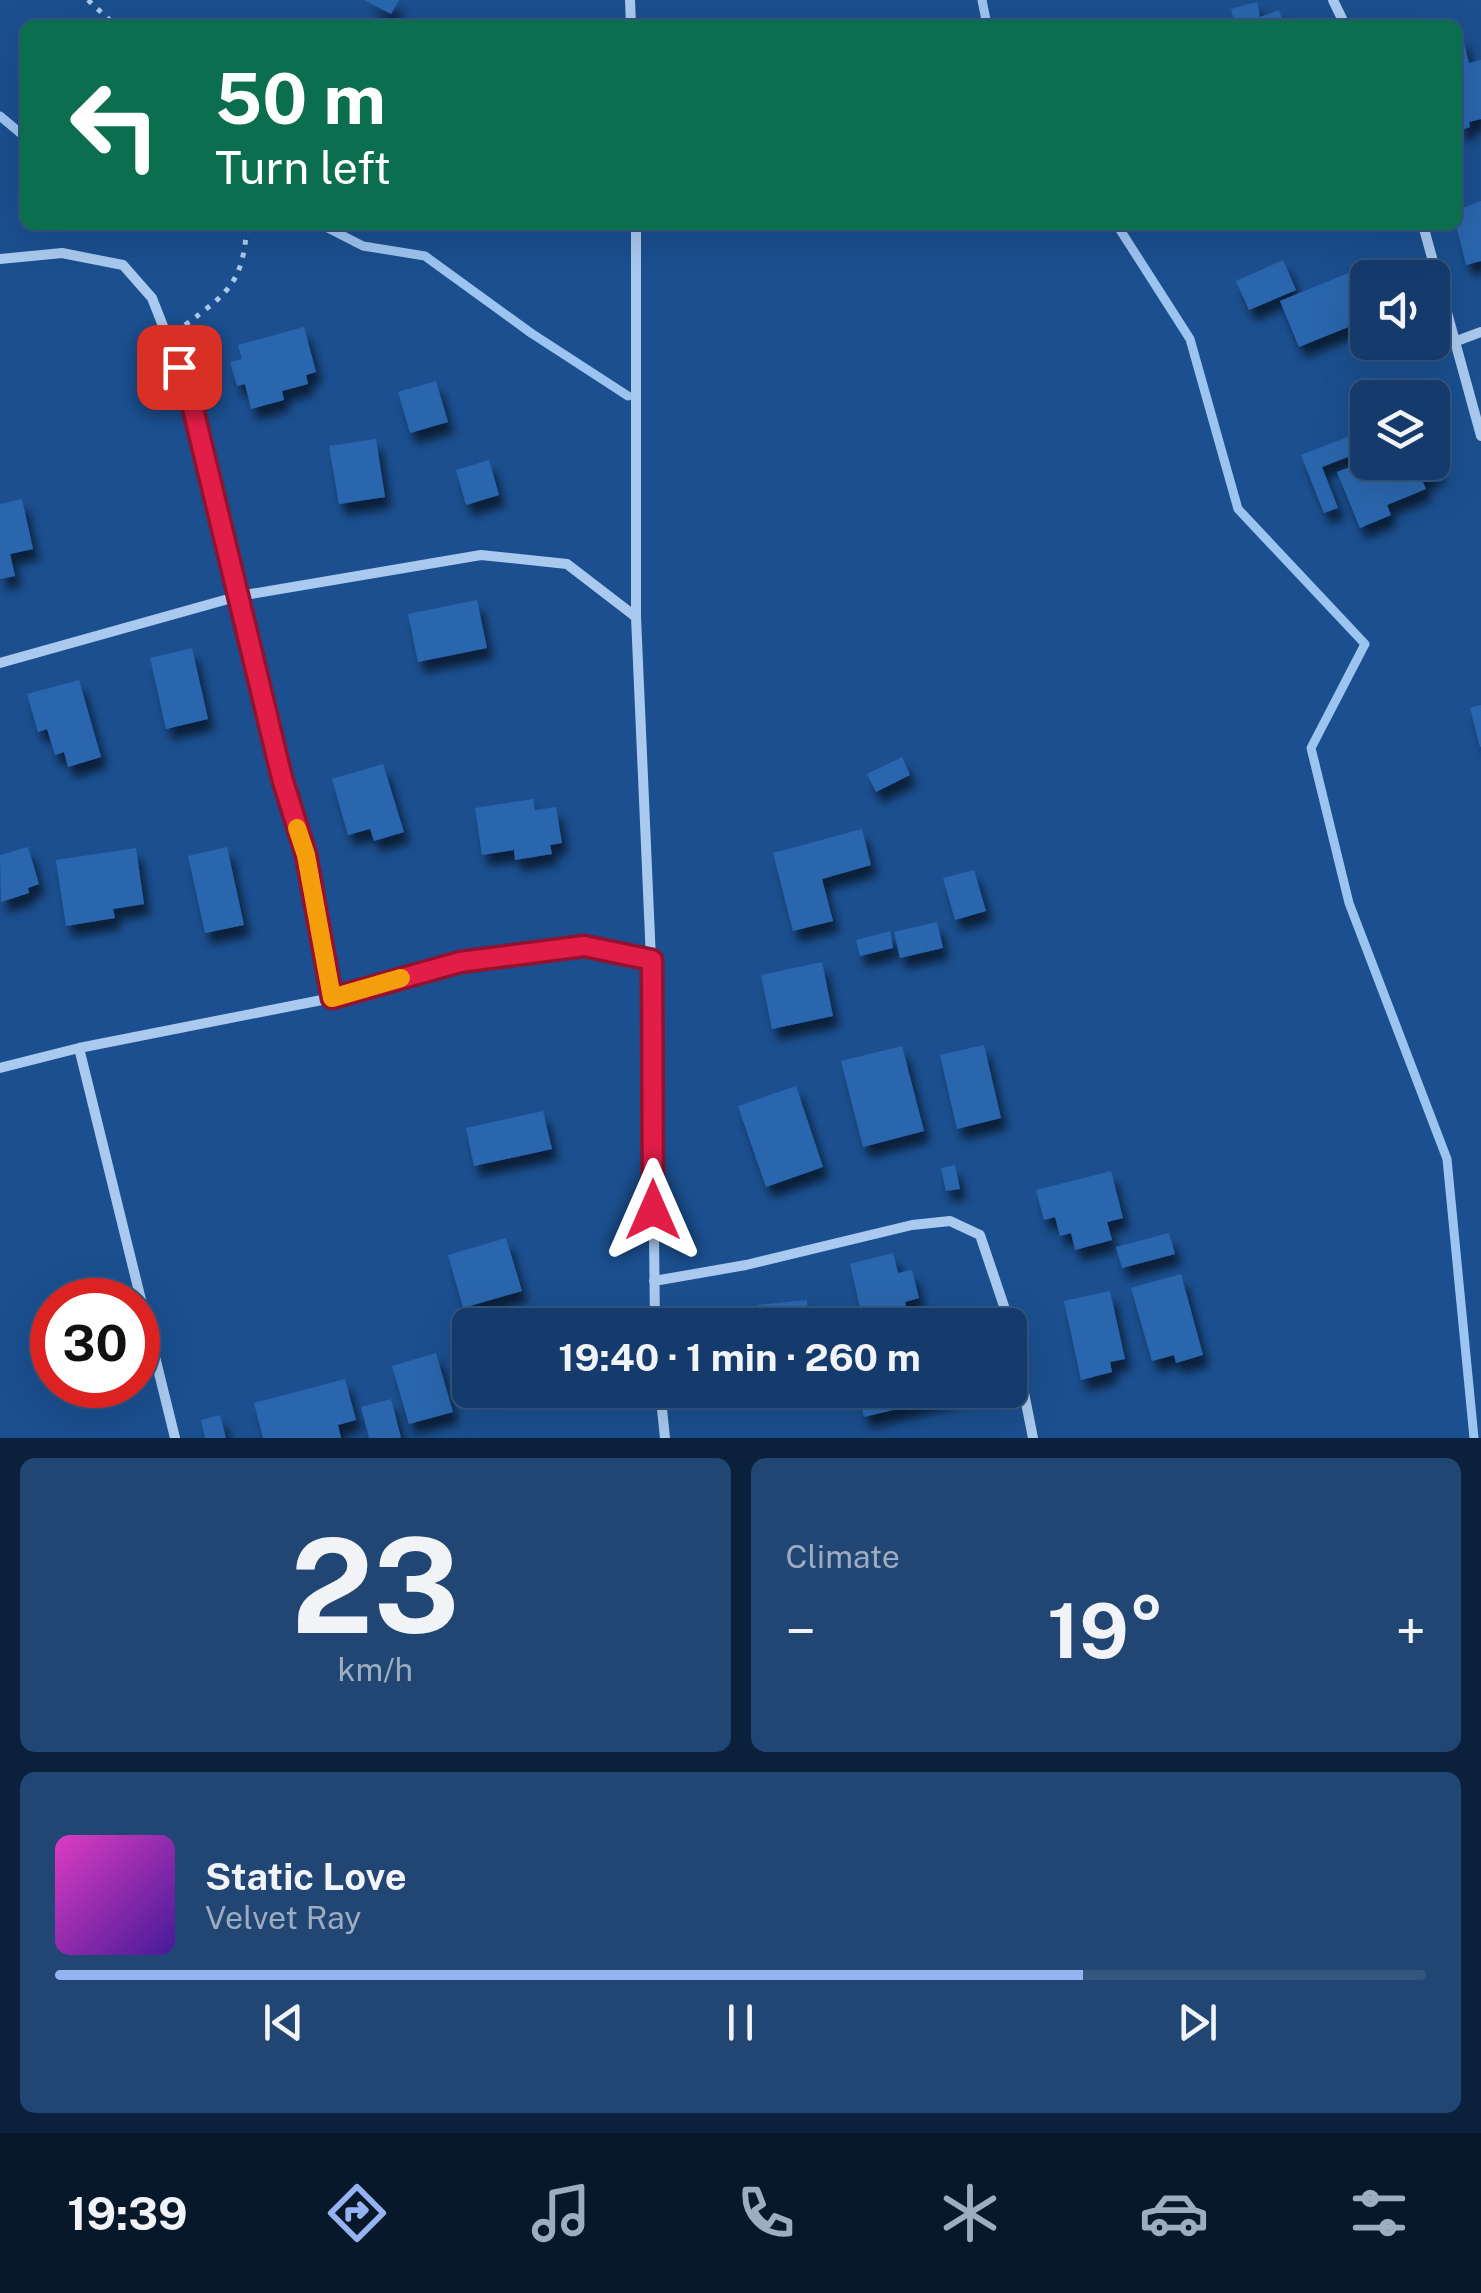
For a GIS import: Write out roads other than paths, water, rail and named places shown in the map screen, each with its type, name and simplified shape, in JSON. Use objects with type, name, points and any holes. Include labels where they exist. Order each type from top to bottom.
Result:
[{"type":"street","points":[[636,230],[636,618],[652,960],[654,1308]]},
{"type":"street","points":[[1424,230],[1481,436]]},
{"type":"street","points":[[0,260],[62,253],[123,265],[152,298],[190,396],[282,778],[306,855],[332,998]]},
{"type":"street","points":[[1454,342],[1481,332]]},
{"type":"street","points":[[0,663],[239,596],[480,555],[567,564],[636,618]]},
{"type":"street","points":[[0,1068],[79,1048],[332,998],[460,962],[584,946],[652,960]]},
{"type":"street","points":[[79,1048],[175,1438]]},
{"type":"street","points":[[654,1282],[746,1265],[912,1225],[950,1221],[980,1236],[1011,1326],[1033,1438]]},
{"type":"street","points":[[662,1408],[665,1438]]},
{"type":"waterway","points":[[982,0],[986,20]]},
{"type":"waterway","points":[[0,116],[20,133]]},
{"type":"waterway","points":[[332,230],[363,246],[425,256],[531,333],[628,396]]},
{"type":"waterway","points":[[1120,230],[1190,339],[1238,509],[1365,644],[1311,748],[1349,903],[1447,1159],[1474,1438]]}]
